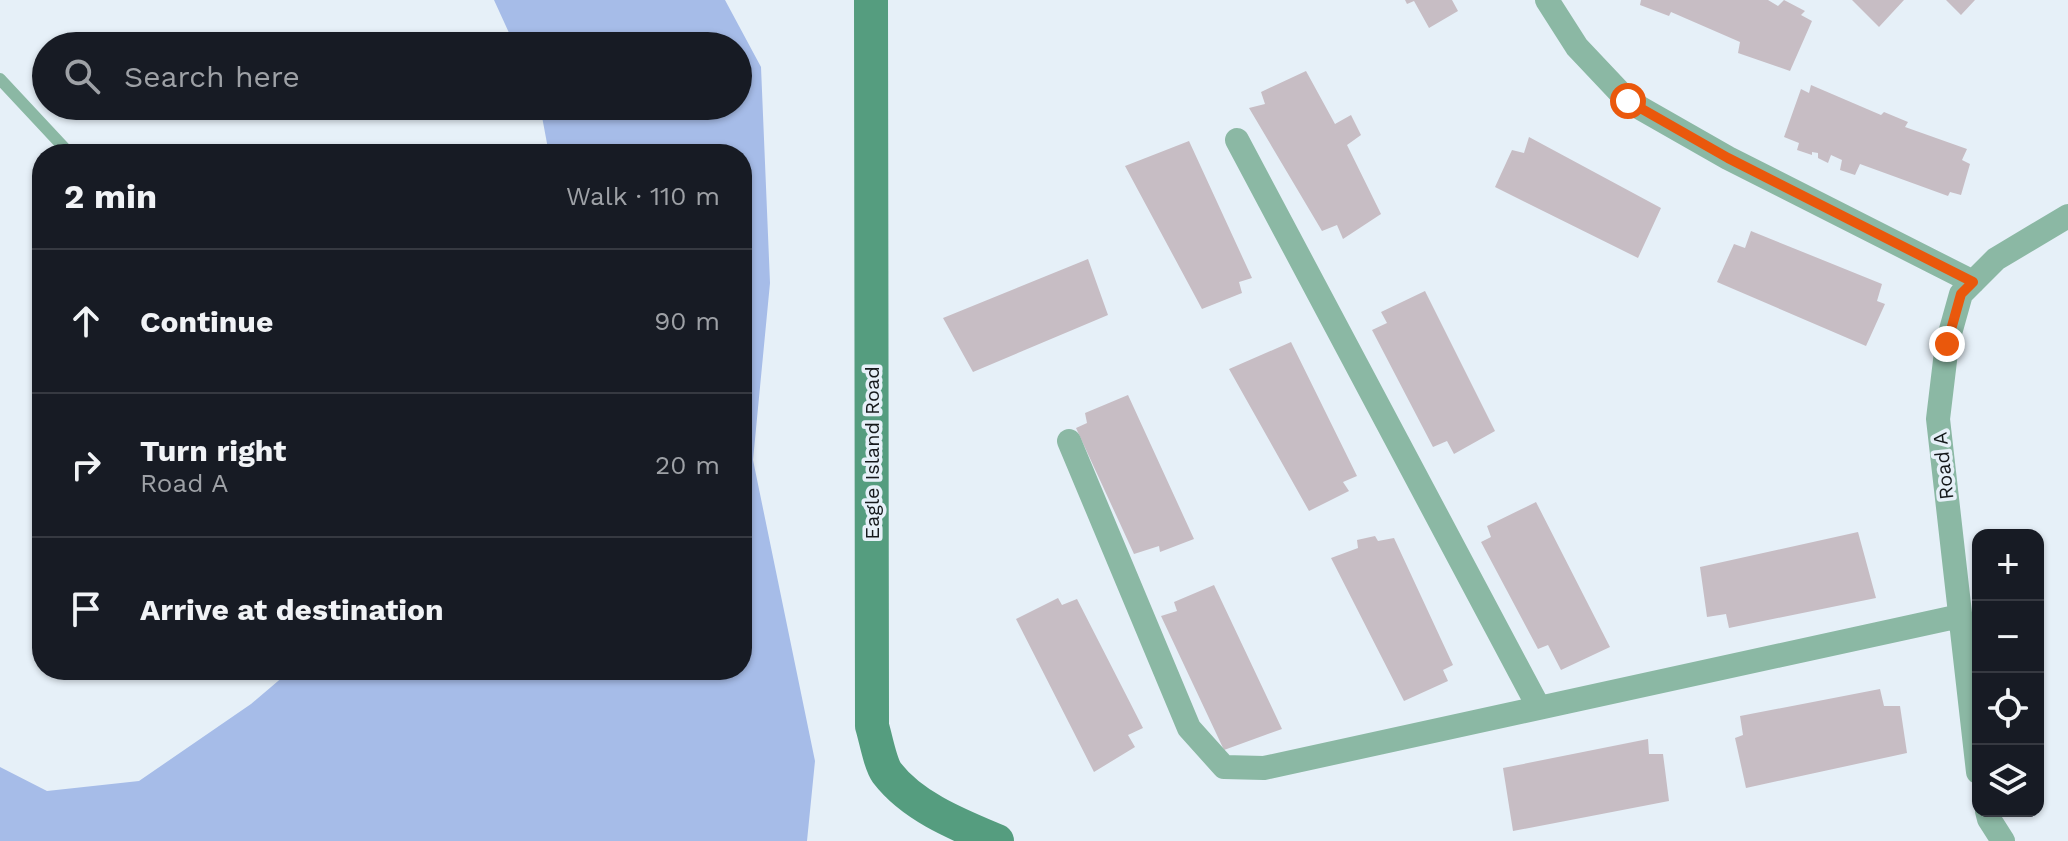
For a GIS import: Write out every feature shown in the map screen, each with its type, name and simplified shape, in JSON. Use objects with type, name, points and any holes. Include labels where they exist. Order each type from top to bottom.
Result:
[{"type":"street","name":"Eagle Island Road","points":[[871,0],[872,726],[886,771],[913,798],[950,821],[997,841]]},
{"type":"street","points":[[1547,0],[1577,47],[1628,101],[1728,158],[1973,282]]},
{"type":"street","points":[[1237,140],[1539,708]]},
{"type":"street","name":"Road A","points":[[1975,745],[1938,419],[1947,344],[1961,294],[1996,259],[2068,216]]},
{"type":"street","points":[[1069,441],[1189,728],[1224,767],[1264,768],[1960,616]]},
{"type":"street","points":[[1988,817],[2003,841]]},
{"type":"lane","points":[[0,79],[32,113]]},
{"type":"lane","points":[[38,120],[61,144]]},
{"type":"water","points":[[494,0],[725,0],[742,32],[509,32]]},
{"type":"water","points":[[752,50],[761,67],[770,283],[753,460],[815,761],[807,841],[0,841],[0,767],[47,791],[139,781],[251,704],[279,680],[752,680],[752,144],[547,144],[543,120],[752,120]]},
{"type":"building","points":[[1405,0],[1452,0],[1458,11],[1429,28],[1414,1],[1407,4]]},
{"type":"building","points":[[1641,0],[1768,0],[1778,6],[1784,0],[1805,11],[1801,15],[1812,21],[1790,71],[1738,53],[1740,42],[1671,12],[1669,16],[1640,5]]},
{"type":"building","points":[[1852,0],[1904,0],[1879,27]]},
{"type":"building","points":[[1946,0],[1975,0],[1961,15]]},
{"type":"building","points":[[1306,71],[1335,124],[1351,115],[1361,135],[1347,145],[1381,214],[1343,239],[1337,225],[1322,231],[1249,108],[1265,104],[1261,92]]},
{"type":"building","points":[[1811,85],[1881,115],[1884,112],[1908,122],[1905,127],[1967,149],[1962,160],[1970,164],[1961,195],[1950,192],[1948,196],[1860,164],[1855,175],[1840,170],[1842,160],[1831,155],[1828,163],[1818,158],[1818,153],[1812,152],[1812,155],[1797,150],[1799,143],[1784,137],[1801,89],[1809,93]]},
{"type":"building","points":[[1529,137],[1661,208],[1638,258],[1495,187],[1512,150],[1524,153]]},
{"type":"building","points":[[1189,141],[1252,278],[1239,282],[1242,293],[1202,309],[1125,166]]},
{"type":"building","points":[[1751,231],[1882,284],[1877,301],[1885,304],[1866,346],[1717,282],[1734,244],[1745,248]]},
{"type":"building","points":[[1088,259],[1108,315],[973,372],[943,318]]},
{"type":"building","points":[[1425,291],[1495,431],[1454,454],[1447,441],[1433,447],[1372,330],[1387,323],[1381,312]]},
{"type":"building","points":[[1291,342],[1357,476],[1343,482],[1349,491],[1309,511],[1229,369]]},
{"type":"building","points":[[1128,395],[1194,539],[1160,552],[1159,546],[1134,554],[1076,428],[1087,423],[1085,413]]},
{"type":"building","points":[[1536,502],[1610,647],[1561,670],[1548,645],[1538,649],[1481,542],[1491,537],[1487,526]]},
{"type":"building","points":[[1858,532],[1876,598],[1729,628],[1726,614],[1707,617],[1700,567]]},
{"type":"building","points":[[1375,536],[1378,541],[1394,538],[1453,665],[1443,670],[1448,681],[1404,701],[1331,558],[1358,548],[1357,540]]},
{"type":"building","points":[[1214,585],[1282,729],[1224,750],[1161,616],[1177,611],[1174,602]]},
{"type":"building","points":[[1058,598],[1062,605],[1077,599],[1143,728],[1128,735],[1135,747],[1094,772],[1016,619]]},
{"type":"building","points":[[1880,689],[1884,706],[1900,706],[1907,753],[1746,788],[1735,738],[1743,735],[1740,716]]},
{"type":"building","points":[[1648,739],[1649,754],[1663,754],[1669,801],[1513,831],[1503,768]]},
{"type":"route","points":[[1628,101],[1728,158],[1973,282],[1961,294],[1947,344]]}]
